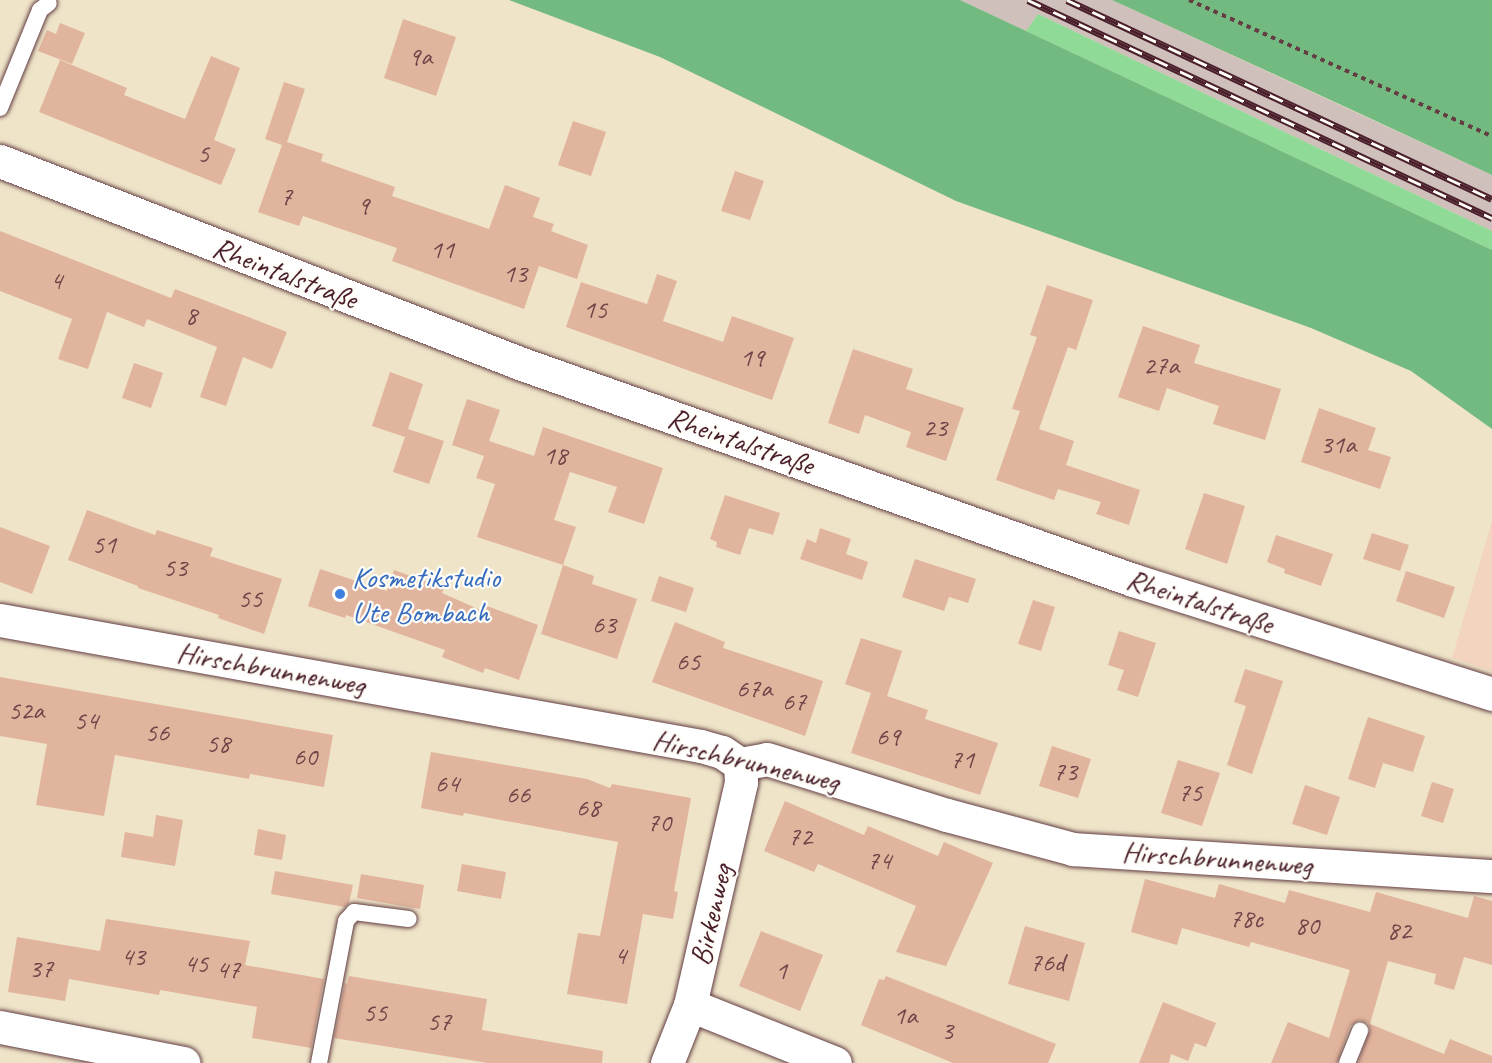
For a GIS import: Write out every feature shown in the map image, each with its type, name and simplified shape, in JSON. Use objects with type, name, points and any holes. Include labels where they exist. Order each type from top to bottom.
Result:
[{"type":"street","name":"Rheintalstraße","points":[[0,161],[522,364],[1133,580],[1492,694]]},
{"type":"street","name":"Hirschbrunnenweg","points":[[0,620],[700,746],[722,752],[740,764],[767,759],[947,815],[1073,849],[1492,876]]},
{"type":"street","name":"Birkenweg","points":[[667,1063],[690,1005],[741,782],[740,764]]},
{"type":"street","points":[[690,1005],[835,1063]]},
{"type":"street","points":[[0,1027],[58,1050],[183,1063]]},
{"type":"lane","points":[[0,108],[40,10],[49,3]]},
{"type":"lane","points":[[319,1063],[346,921],[354,912],[410,919]]},
{"type":"lane","points":[[1347,1063],[1360,1030]]},
{"type":"path","points":[[1189,0],[1492,136]]},
{"type":"shaded area","points":[[960,0],[1112,0],[1492,175],[1492,231],[1038,14],[1026,31]]},
{"type":"shaded area","points":[[1492,521],[1492,671],[1452,658]]},
{"type":"green space","points":[[509,0],[960,0],[1492,250],[1492,429],[1411,371],[1311,328],[956,201],[660,57]]},
{"type":"green space","points":[[1112,0],[1492,0],[1492,175],[1350,109]]},
{"type":"green space","points":[[1038,14],[1492,231],[1492,250],[1026,31]]},
{"type":"building","points":[[403,19],[456,37],[436,96],[384,78]]},
{"type":"building","points":[[60,23],[85,33],[72,64],[38,51],[47,30],[56,34]]},
{"type":"building","points":[[211,56],[240,68],[214,140],[236,149],[221,185],[39,112],[60,60],[127,88],[124,95],[185,119]]},
{"type":"building","points":[[284,82],[305,89],[287,142],[323,154],[321,161],[395,187],[392,196],[489,229],[505,185],[540,198],[533,217],[554,224],[551,231],[588,245],[577,279],[539,266],[524,309],[392,261],[397,248],[303,216],[299,226],[258,212],[282,145],[265,139]]},
{"type":"building","points":[[573,121],[606,132],[591,176],[558,165]]},
{"type":"building","points":[[735,171],[764,181],[750,220],[721,211]]},
{"type":"building","points":[[0,231],[171,298],[175,289],[287,332],[272,369],[243,357],[226,406],[200,397],[217,347],[147,319],[144,327],[107,312],[88,369],[58,359],[72,319],[0,291]]},
{"type":"building","points":[[657,274],[677,281],[663,321],[723,342],[732,316],[794,338],[772,400],[566,327],[581,282],[647,304]]},
{"type":"building","points":[[1047,285],[1093,300],[1076,350],[1068,347],[1039,429],[1074,441],[1066,465],[1140,490],[1129,525],[1096,514],[1101,502],[1058,489],[1054,500],[996,480],[1020,411],[1012,409],[1037,337],[1030,335]]},
{"type":"building","points":[[1143,326],[1200,345],[1194,363],[1281,389],[1265,440],[1213,424],[1219,406],[1167,388],[1159,411],[1118,397]]},
{"type":"building","points":[[853,349],[913,369],[906,389],[964,408],[946,461],[906,447],[911,432],[865,415],[859,434],[828,423]]},
{"type":"building","points":[[134,363],[163,373],[151,408],[122,398]]},
{"type":"building","points":[[390,372],[423,384],[408,429],[444,441],[429,484],[393,472],[405,437],[372,426]]},
{"type":"building","points":[[467,399],[500,410],[489,441],[534,456],[543,427],[663,468],[644,524],[608,512],[617,487],[570,472],[554,520],[576,527],[563,565],[477,537],[495,484],[476,478],[484,456],[452,445]]},
{"type":"building","points":[[1319,408],[1376,428],[1368,450],[1391,457],[1380,489],[1301,462]]},
{"type":"building","points":[[1204,493],[1245,506],[1227,564],[1185,549]]},
{"type":"building","points":[[725,495],[780,513],[773,535],[749,528],[740,555],[716,547],[717,542],[710,539]]},
{"type":"building","points":[[87,510],[155,535],[157,530],[213,548],[210,556],[282,579],[264,634],[218,618],[219,615],[138,588],[138,586],[68,560]]},
{"type":"building","points":[[0,527],[50,546],[32,594],[0,582]]},
{"type":"building","points":[[820,528],[851,539],[846,554],[868,562],[862,580],[800,559],[807,539],[816,543]]},
{"type":"building","points":[[1372,533],[1409,545],[1400,571],[1363,559]]},
{"type":"building","points":[[1276,535],[1333,554],[1321,586],[1284,573],[1285,569],[1267,562]]},
{"type":"building","points":[[915,559],[976,579],[968,603],[949,597],[944,611],[902,597]]},
{"type":"building","points":[[563,565],[594,576],[592,584],[637,599],[617,659],[541,634]]},
{"type":"building","points":[[320,569],[387,591],[394,570],[444,588],[442,593],[485,612],[487,606],[538,625],[519,680],[485,668],[483,673],[442,657],[445,650],[346,615],[345,618],[308,606]]},
{"type":"building","points":[[1406,571],[1455,587],[1444,618],[1396,601]]},
{"type":"building","points":[[659,576],[694,588],[686,612],[651,601]]},
{"type":"building","points":[[1033,600],[1055,607],[1041,651],[1018,644]]},
{"type":"building","points":[[675,622],[725,642],[723,648],[823,681],[805,736],[652,682]]},
{"type":"building","points":[[1119,631],[1156,643],[1138,697],[1117,690],[1124,670],[1108,665]]},
{"type":"building","points":[[861,638],[902,651],[887,696],[928,710],[925,719],[998,743],[980,795],[851,753],[871,693],[845,684]]},
{"type":"building","points":[[1245,669],[1283,681],[1252,774],[1227,765],[1246,706],[1234,702]]},
{"type":"building","points":[[0,677],[333,735],[324,787],[250,774],[249,779],[115,755],[104,816],[36,805],[47,744],[0,736]]},
{"type":"building","points":[[1368,717],[1425,736],[1413,772],[1383,763],[1375,788],[1348,779]]},
{"type":"building","points":[[1052,746],[1091,759],[1078,798],[1039,786]]},
{"type":"building","points":[[431,752],[587,779],[610,788],[612,784],[691,798],[674,891],[678,892],[673,919],[643,914],[627,1004],[567,994],[578,933],[600,936],[618,842],[464,813],[463,816],[421,808]]},
{"type":"building","points":[[1178,760],[1220,773],[1202,826],[1161,813]]},
{"type":"building","points":[[1432,782],[1454,789],[1443,823],[1421,816]]},
{"type":"building","points":[[1305,785],[1340,797],[1327,835],[1292,824]]},
{"type":"building","points":[[785,801],[864,835],[868,826],[938,856],[944,842],[993,863],[946,966],[896,952],[916,906],[818,864],[814,872],[764,851]]},
{"type":"building","points":[[156,815],[183,820],[175,866],[121,857],[125,832],[153,837]]},
{"type":"building","points":[[258,829],[286,835],[282,860],[254,855]]},
{"type":"building","points":[[462,864],[506,872],[501,899],[457,891]]},
{"type":"building","points":[[275,871],[353,885],[349,903],[345,907],[271,894]]},
{"type":"building","points":[[361,874],[424,885],[420,909],[357,898]]},
{"type":"building","points":[[1145,879],[1215,898],[1219,884],[1285,903],[1289,890],[1370,912],[1376,892],[1468,918],[1474,896],[1492,901],[1492,965],[1464,957],[1454,990],[1434,984],[1436,974],[1388,961],[1370,1024],[1444,1054],[1450,1039],[1492,1056],[1492,1063],[1358,1063],[1370,1029],[1368,1023],[1359,1020],[1350,1026],[1337,1063],[1271,1063],[1288,1022],[1329,1038],[1350,970],[1251,942],[1249,947],[1182,928],[1177,945],[1131,932]]},
{"type":"building","points":[[106,919],[250,941],[245,965],[324,979],[311,1048],[252,1038],[257,1007],[160,990],[159,995],[69,979],[65,1001],[8,992],[17,937],[100,951]]},
{"type":"building","points":[[1025,926],[1085,943],[1069,1001],[1008,984]]},
{"type":"building","points":[[761,931],[823,955],[800,1011],[739,986]]},
{"type":"building","points":[[349,976],[487,999],[482,1030],[603,1051],[602,1063],[488,1063],[334,1038],[345,983],[347,984]]},
{"type":"building","points":[[886,976],[1056,1044],[1048,1063],[953,1063],[861,1025],[879,979],[884,980]]},
{"type":"building","points":[[1163,1002],[1216,1023],[1206,1047],[1195,1043],[1188,1061],[1171,1054],[1169,1063],[1139,1063]]},
{"type":"railway","points":[[1028,0],[1492,218]]},
{"type":"railway","points":[[1067,0],[1492,199]]},
{"type":"place","name":"Kosmetikstudio Ute Bombach","points":[[340,594]]}]
